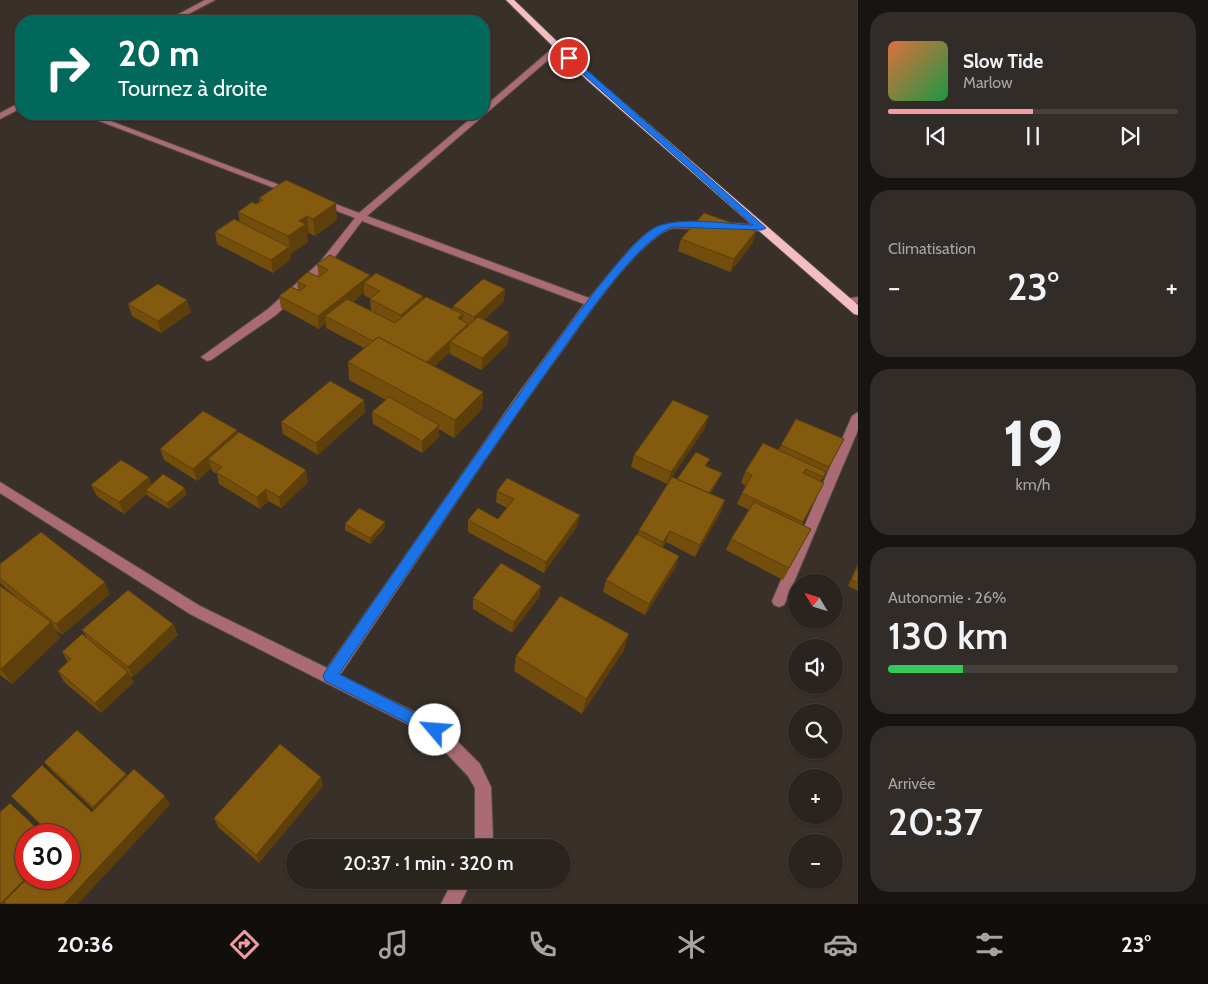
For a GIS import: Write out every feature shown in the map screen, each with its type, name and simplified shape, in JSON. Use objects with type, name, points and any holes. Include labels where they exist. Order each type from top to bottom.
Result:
[{"type":"main road","points":[[510,0],[591,79],[762,228],[853,301],[858,311]]},
{"type":"street","points":[[182,15],[211,0]]},
{"type":"street","points":[[490,106],[558,48]]},
{"type":"street","points":[[0,116],[15,108]]},
{"type":"street","points":[[101,120],[591,303]]},
{"type":"street","points":[[207,357],[272,312],[324,264],[360,217],[474,120]]},
{"type":"street","points":[[330,676],[522,397],[591,303],[634,252],[657,230],[671,225],[762,228]]},
{"type":"street","points":[[779,601],[858,416]]},
{"type":"street","points":[[0,487],[195,610],[435,730],[474,770],[483,787],[484,839]]},
{"type":"street","points":[[450,904],[458,889]]},
{"type":"building","points":[[286,180],[336,203],[313,219],[307,216],[299,221],[306,224],[288,236],[238,212],[252,202],[256,204],[263,200],[259,198]]},
{"type":"building","points":[[704,213],[756,231],[734,259],[681,239]]},
{"type":"building","points":[[234,219],[289,247],[271,260],[215,232]]},
{"type":"building","points":[[330,255],[370,275],[318,316],[279,296],[291,287],[300,291],[306,286],[297,281],[308,272],[319,277],[328,270],[317,264]]},
{"type":"building","points":[[376,273],[423,296],[401,315],[370,299],[380,291],[364,283]]},
{"type":"building","points":[[483,279],[505,289],[474,317],[453,306]]},
{"type":"building","points":[[158,284],[187,300],[158,321],[128,304]]},
{"type":"building","points":[[426,297],[463,314],[458,318],[468,324],[426,362],[378,337],[373,341],[325,316],[347,299],[395,323]]},
{"type":"building","points":[[478,317],[509,332],[482,358],[450,342]]},
{"type":"building","points":[[378,337],[483,392],[455,420],[348,362]]},
{"type":"building","points":[[330,381],[364,400],[316,443],[281,422]]},
{"type":"building","points":[[389,397],[439,425],[422,441],[372,412]]},
{"type":"building","points":[[673,400],[709,416],[671,472],[634,455]]},
{"type":"building","points":[[203,411],[237,430],[193,469],[160,449]]},
{"type":"building","points":[[796,419],[844,439],[829,467],[781,445]]},
{"type":"building","points":[[239,432],[306,470],[279,497],[266,489],[257,497],[216,472],[222,467],[208,459]]},
{"type":"building","points":[[763,443],[826,472],[823,477],[806,469],[803,473],[824,483],[803,522],[742,493],[752,475],[745,472]]},
{"type":"building","points":[[696,452],[710,459],[705,466],[722,473],[709,493],[677,479]]},
{"type":"building","points":[[121,460],[149,477],[119,502],[91,485]]},
{"type":"building","points":[[163,474],[185,488],[167,503],[146,490]]},
{"type":"building","points":[[672,477],[725,500],[700,545],[670,531],[663,542],[639,530]]},
{"type":"building","points":[[507,478],[580,515],[546,562],[468,520],[478,508],[498,519],[514,499],[497,491]]},
{"type":"building","points":[[754,502],[811,529],[789,568],[731,539]]},
{"type":"building","points":[[359,508],[385,522],[370,538],[345,524]]},
{"type":"building","points":[[41,532],[105,582],[56,624],[0,578],[0,564]]},
{"type":"building","points":[[637,534],[679,556],[649,604],[606,580]]},
{"type":"building","points":[[501,563],[541,586],[514,622],[473,598]]},
{"type":"building","points":[[858,565],[858,583],[851,580]]},
{"type":"building","points":[[0,586],[51,622],[1,669],[0,668]]},
{"type":"building","points":[[128,590],[173,624],[128,667],[82,630]]},
{"type":"building","points":[[560,596],[629,634],[586,699],[516,656]]},
{"type":"building","points":[[82,634],[128,672],[95,703],[58,671],[71,659],[62,652]]},
{"type":"building","points":[[77,730],[126,774],[93,807],[44,762]]},
{"type":"building","points":[[280,744],[321,777],[256,855],[214,818]]},
{"type":"building","points":[[42,765],[92,812],[134,769],[165,796],[80,887],[80,824],[40,824],[11,796]]},
{"type":"building","points":[[10,803],[32,824],[15,824],[15,889],[0,904],[0,812]]},
{"type":"building","points":[[17,889],[78,889],[64,904],[6,904],[4,902]]},
{"type":"route","points":[[435,730],[330,676],[522,397],[591,303],[634,252],[657,230],[671,225],[762,228],[569,58]]}]
